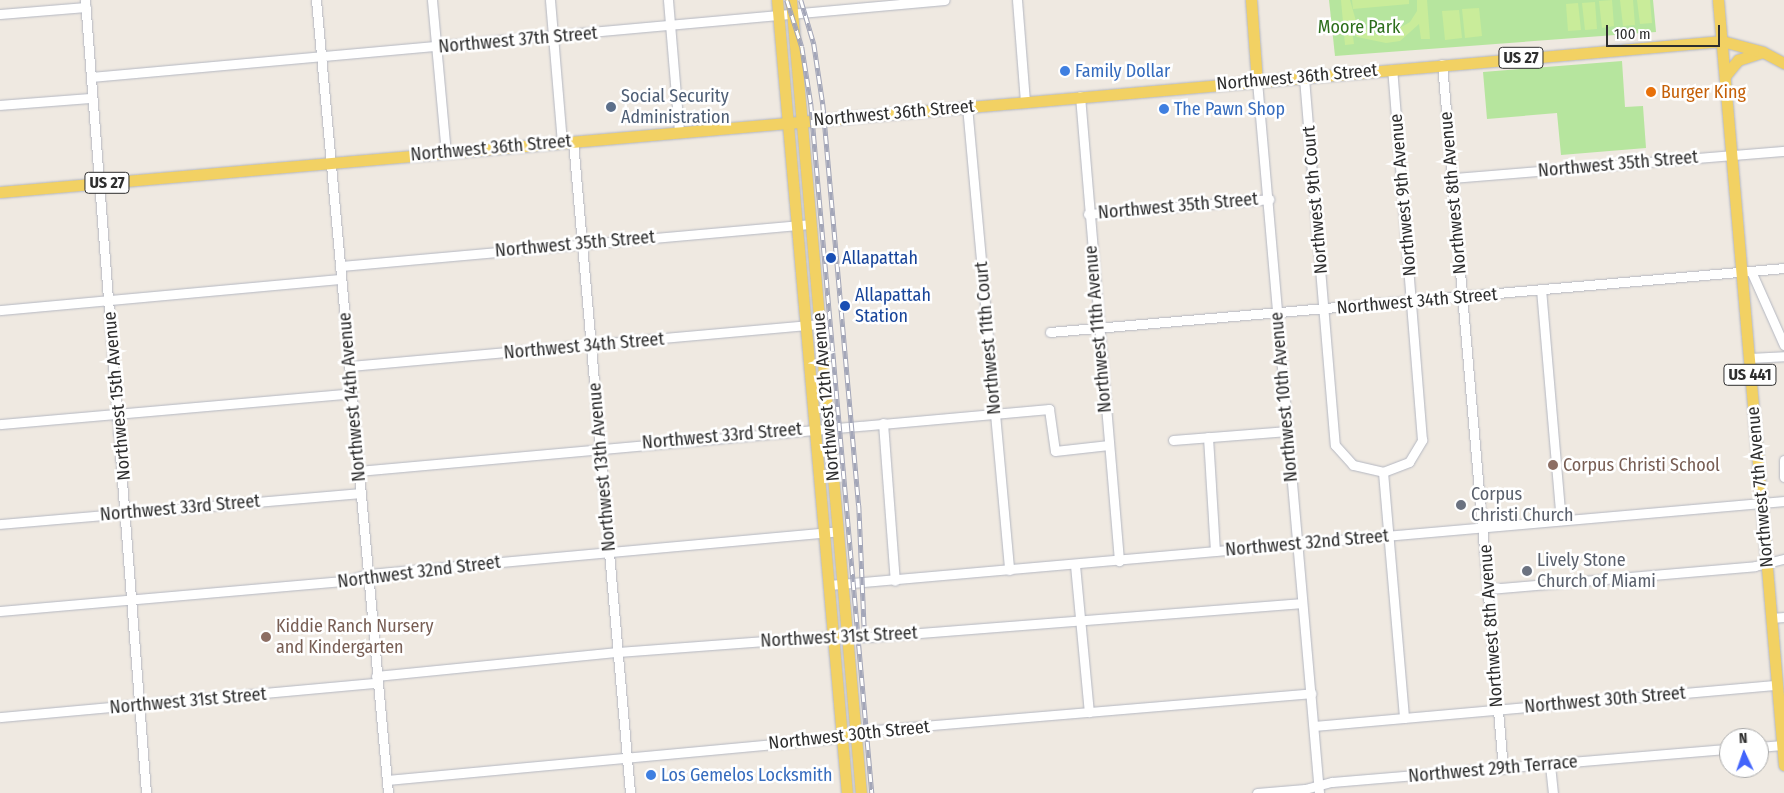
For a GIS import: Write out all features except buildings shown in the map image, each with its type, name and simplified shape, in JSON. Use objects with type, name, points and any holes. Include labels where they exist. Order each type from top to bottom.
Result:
[{"type":"main road","name":"Northwest 12th Avenue","points":[[777,0],[847,793]]},
{"type":"main road","name":"Northwest 12th Avenue","points":[[791,0],[803,121],[819,324],[830,427],[860,793]]},
{"type":"main road","name":"Northwest 10th Avenue","points":[[1251,0],[1258,81]]},
{"type":"main road","name":"Northwest 7th Avenue","points":[[1718,0],[1732,155],[1746,271],[1749,358],[1784,765]]},
{"type":"main road","name":"Northwest 36th Street","points":[[0,192],[679,131],[1304,78],[1442,64],[1722,41],[1763,52],[1784,63]]},
{"type":"main road","points":[[1725,76],[1738,60],[1763,52]]},
{"type":"main road","points":[[846,778],[852,793]]},
{"type":"street","name":"Northwest 14th Avenue","points":[[316,0],[350,366],[376,680],[388,793]]},
{"type":"street","points":[[432,0],[446,153]]},
{"type":"street","name":"Northwest 13th Avenue","points":[[550,0],[553,37],[582,244],[630,793]]},
{"type":"street","points":[[668,0],[679,131]]},
{"type":"street","name":"Northwest 37th Street","points":[[91,77],[553,37],[945,0]]},
{"type":"street","points":[[1017,0],[1025,101]]},
{"type":"street","points":[[0,14],[85,3]]},
{"type":"street","name":"Northwest 15th Avenue","points":[[85,3],[127,513],[131,600],[146,793]]},
{"type":"street","name":"Northwest 8th Avenue","points":[[1442,64],[1484,527],[1503,769]]},
{"type":"street","name":"Northwest 9th Avenue","points":[[1383,472],[1409,462],[1422,440],[1413,302],[1392,69]]},
{"type":"street","name":"Northwest 9th Court","points":[[1304,78],[1335,445],[1353,465],[1383,472]]},
{"type":"street","name":"Northwest 10th Avenue","points":[[1258,81],[1319,789]]},
{"type":"street","name":"Northwest 11th Avenue","points":[[1080,96],[1088,214],[1100,328],[1119,562]]},
{"type":"street","points":[[0,106],[92,98]]},
{"type":"street","name":"Northwest 11th Court","points":[[967,106],[1009,570]]},
{"type":"street","name":"Northwest 35th Street","points":[[1453,178],[1784,150]]},
{"type":"street","name":"Northwest 35th Street","points":[[1088,214],[1268,199]]},
{"type":"street","name":"Northwest 35th Street","points":[[340,266],[810,224]]},
{"type":"street","name":"Northwest 34th Street","points":[[1050,332],[1413,302],[1784,268]]},
{"type":"street","points":[[1746,271],[1757,283],[1784,345]]},
{"type":"street","points":[[0,310],[109,302],[341,280]]},
{"type":"street","points":[[1541,289],[1562,520]]},
{"type":"street","name":"Northwest 34th Street","points":[[350,366],[819,324]]},
{"type":"street","points":[[1749,358],[1784,356]]},
{"type":"street","points":[[0,424],[351,393]]},
{"type":"street","name":"Northwest 33rd Street","points":[[358,471],[1049,408],[1055,451],[1109,445]]},
{"type":"street","points":[[883,423],[895,581]]},
{"type":"street","points":[[1173,440],[1288,431]]},
{"type":"street","points":[[1208,437],[1215,551]]},
{"type":"street","points":[[1784,460],[1784,477]]},
{"type":"street","points":[[1383,472],[1390,536],[1404,718]]},
{"type":"street","name":"Northwest 33rd Street","points":[[0,524],[360,493]]},
{"type":"street","name":"Northwest 32nd Street","points":[[829,586],[1119,562],[1215,551],[1297,546],[1484,527],[1784,501]]},
{"type":"street","name":"Northwest 32nd Street","points":[[0,611],[346,581],[368,574],[837,530]]},
{"type":"street","points":[[1489,589],[1784,560]]},
{"type":"street","points":[[1075,565],[1089,712]]},
{"type":"street","name":"Northwest 31st Street","points":[[0,717],[140,705],[618,652],[1302,603]]},
{"type":"street","points":[[1771,618],[1784,617]]},
{"type":"street","name":"Northwest 30th Street","points":[[1314,726],[1777,684]]},
{"type":"street","name":"Northwest 30th Street","points":[[386,780],[855,734],[1311,693]]},
{"type":"street","points":[[1769,743],[1782,738]]},
{"type":"street","name":"Northwest 29th Terrace","points":[[1258,793],[1319,789],[1503,769],[1719,750]]},
{"type":"street","points":[[1550,765],[1552,793]]},
{"type":"green space","name":"Moore Park","points":[[1329,0],[1653,0],[1656,32],[1335,56]]},
{"type":"green space","points":[[1341,0],[1350,0],[1356,21],[1363,28],[1375,34],[1389,34],[1410,22],[1417,11],[1417,0],[1427,0],[1430,39],[1421,39],[1419,24],[1400,41],[1386,43],[1357,37],[1352,30],[1354,44],[1345,45]]},
{"type":"green space","points":[[1352,0],[1409,0],[1409,4],[1353,9]]},
{"type":"green space","points":[[1612,0],[1614,26],[1602,28],[1599,1]]},
{"type":"green space","points":[[1620,0],[1633,0],[1635,25],[1623,26]]},
{"type":"green space","points":[[1637,0],[1650,0],[1652,23],[1640,24]]},
{"type":"green space","points":[[1595,2],[1597,29],[1585,30],[1582,3]]},
{"type":"green space","points":[[1578,3],[1581,30],[1568,31],[1566,4]]},
{"type":"green space","points":[[1479,8],[1482,36],[1465,38],[1462,9]]},
{"type":"green space","points":[[1459,10],[1462,38],[1445,40],[1442,11]]},
{"type":"green space","points":[[1622,61],[1625,107],[1643,106],[1646,148],[1561,155],[1557,113],[1487,119],[1483,72]]},
{"type":"railway","points":[[787,0],[802,47],[811,104],[872,793]]},
{"type":"railway","points":[[801,0],[814,44],[823,104],[859,505],[865,643]]},
{"type":"place","name":"Family Dollar","points":[[1065,71]]},
{"type":"place","name":"Burger King","points":[[1651,92]]},
{"type":"place","name":"Social Security Administration","points":[[611,107]]},
{"type":"place","name":"The Pawn Shop","points":[[1164,109]]},
{"type":"place","name":"Allapattah","points":[[831,258]]},
{"type":"place","name":"Allapattah Station","points":[[845,306]]},
{"type":"place","name":"Corpus Christi School","points":[[1553,465]]},
{"type":"place","name":"Corpus Christi Church","points":[[1461,505]]},
{"type":"place","name":"Lively Stone Church of Miami","points":[[1527,571]]},
{"type":"place","name":"Kiddie Ranch Nursery and Kindergarten","points":[[266,637]]},
{"type":"place","name":"Los Gemelos Locksmith","points":[[651,775]]}]
